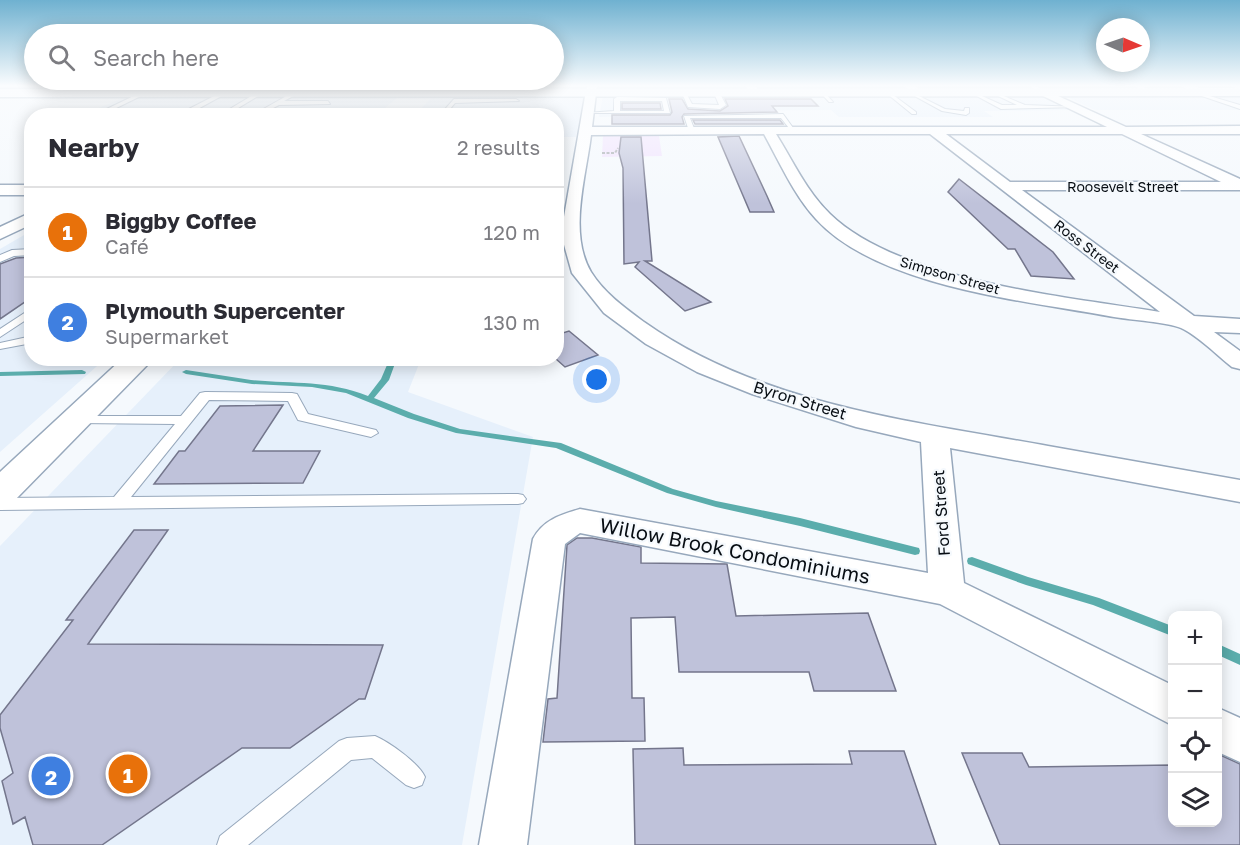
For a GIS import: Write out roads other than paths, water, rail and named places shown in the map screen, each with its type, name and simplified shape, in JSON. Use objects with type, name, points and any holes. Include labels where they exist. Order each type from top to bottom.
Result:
[{"type":"main road","points":[[0,493],[132,366]]},
{"type":"street","name":"Byron Street","points":[[587,124],[570,244],[579,270],[604,302],[630,323],[664,345],[745,384],[893,428],[1240,491]]},
{"type":"street","points":[[665,124],[692,131],[1240,130]]},
{"type":"street","points":[[1113,124],[1240,185]]},
{"type":"street","name":"Simpson Street","points":[[768,131],[819,212],[844,235],[875,252],[973,284],[1188,323],[1240,326]]},
{"type":"street","name":"Ross Street","points":[[934,131],[1240,362]]},
{"type":"street","name":"Roosevelt Street","points":[[1006,186],[1240,185]]},
{"type":"street","points":[[0,190],[24,190]]},
{"type":"street","points":[[0,234],[24,221]]},
{"type":"street","name":"Ford Street","points":[[935,436],[947,591]]},
{"type":"street","name":"Willow Brook Condominiums","points":[[503,845],[549,539],[564,526],[580,521],[947,591],[1168,703]]},
{"type":"street","points":[[1222,731],[1240,741]]},
{"type":"lane","points":[[690,124],[692,131]]},
{"type":"lane","points":[[789,124],[794,131]]},
{"type":"lane","points":[[0,259],[12,253],[24,252]]},
{"type":"lane","points":[[0,334],[24,317]]},
{"type":"lane","points":[[0,346],[24,341]]},
{"type":"lane","points":[[118,503],[206,396],[292,397],[303,417],[371,433]]},
{"type":"lane","points":[[76,419],[185,420]]},
{"type":"lane","points":[[0,504],[518,499]]},
{"type":"lane","points":[[229,845],[347,749],[375,747],[414,777]]},
{"type":"waterway","points":[[370,398],[385,380],[391,366]]},
{"type":"waterway","points":[[0,374],[82,372]]},
{"type":"waterway","points":[[186,372],[252,382],[312,385],[348,391],[411,416],[459,431],[558,445],[670,491],[716,504],[915,551]]},
{"type":"waterway","points":[[972,561],[1026,581],[1095,601],[1168,629]]},
{"type":"waterway","points":[[1222,651],[1240,660]]},
{"type":"place","name":"Biggby Coffee","points":[[128,774]]},
{"type":"place","name":"Plymouth Supercenter","points":[[51,776]]}]
